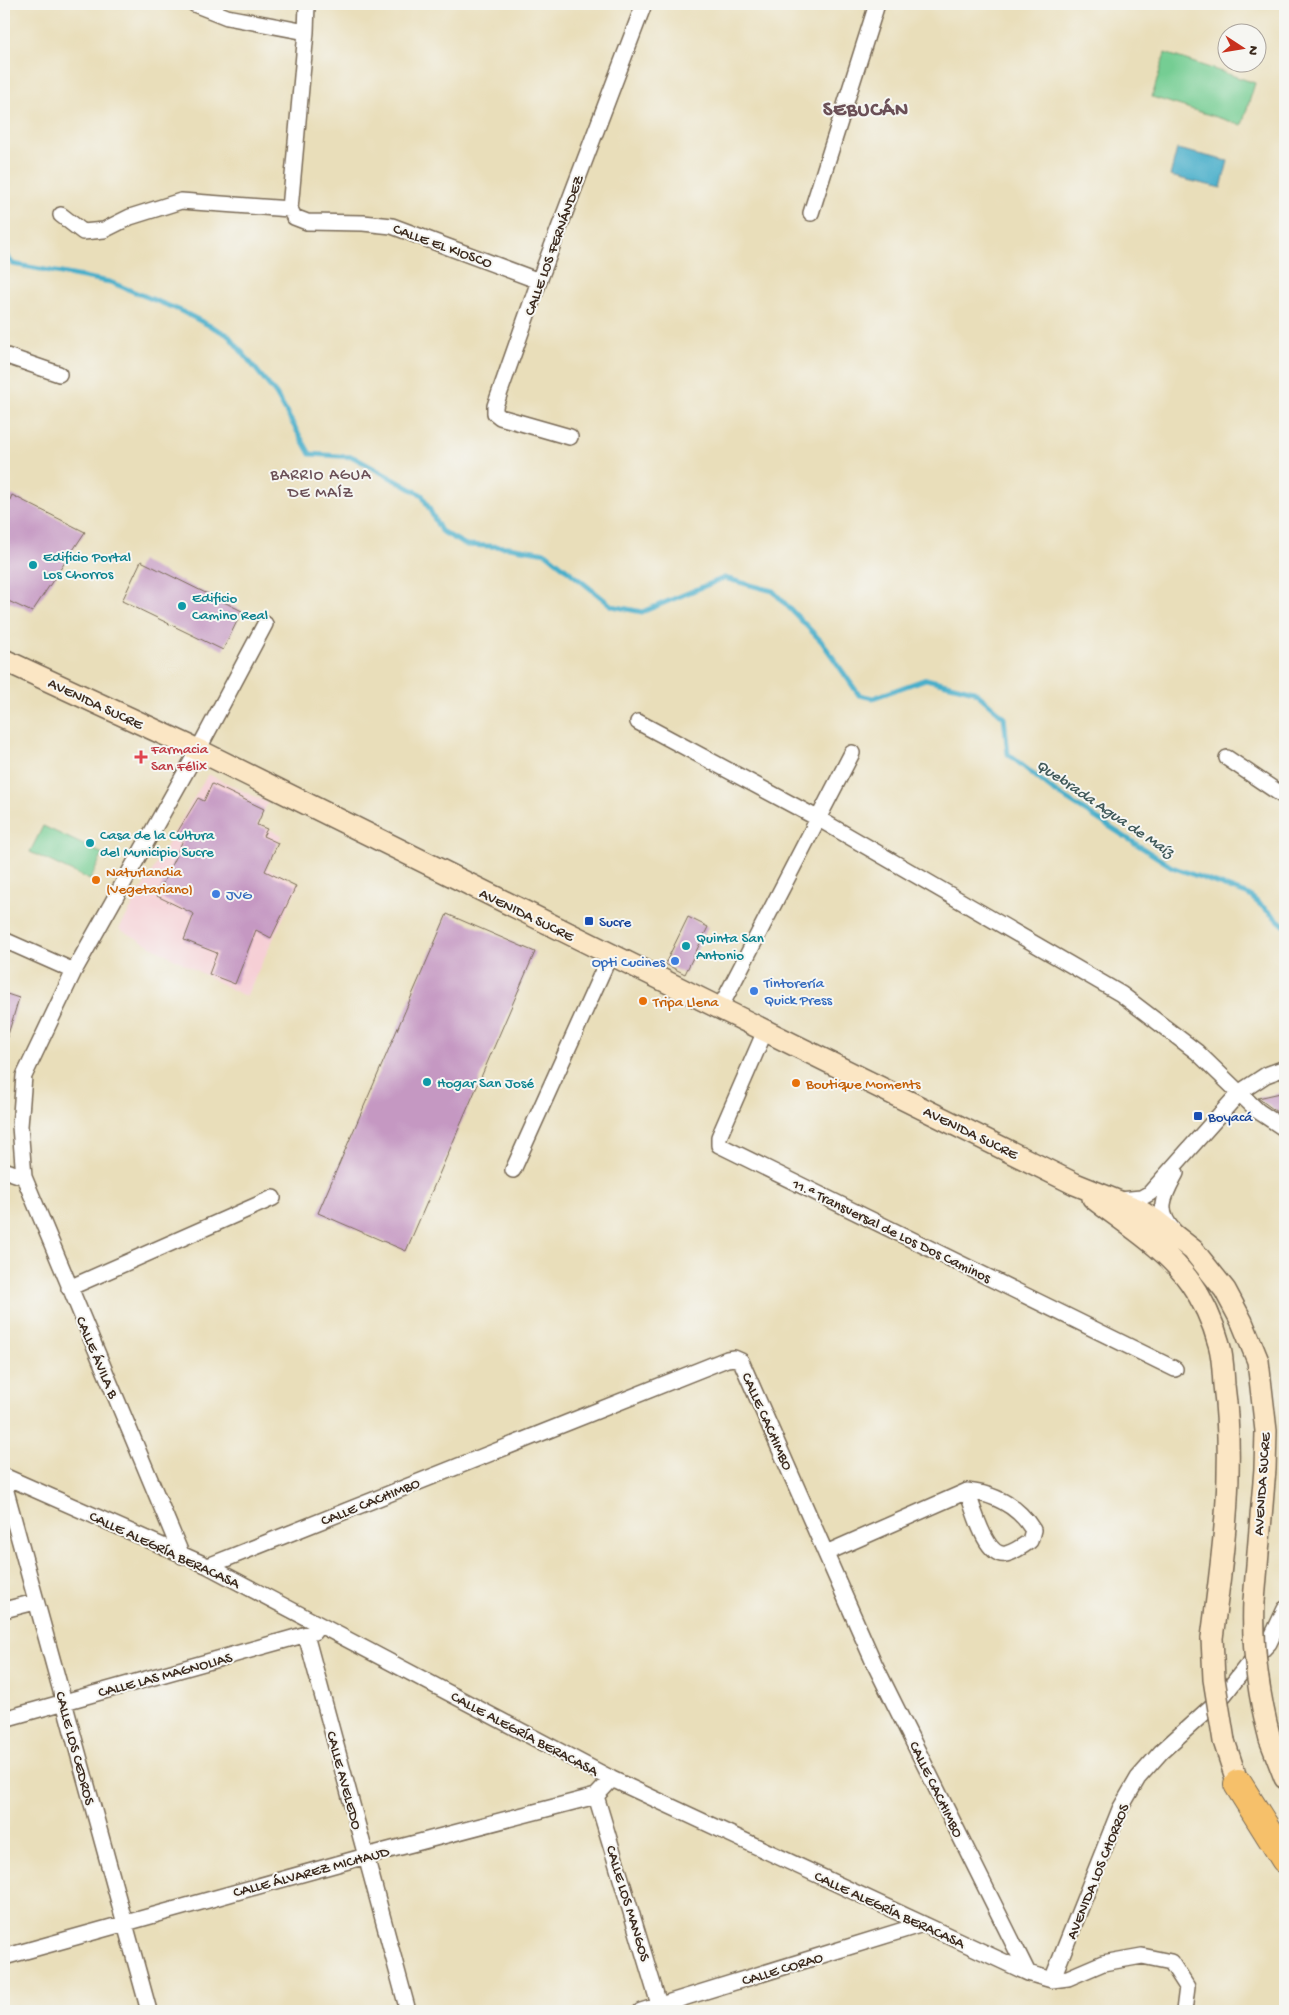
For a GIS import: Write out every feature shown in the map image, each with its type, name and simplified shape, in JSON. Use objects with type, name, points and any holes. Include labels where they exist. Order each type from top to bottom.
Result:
[{"type":"highway","points":[[1238,1784],[1285,1836]]},
{"type":"highway","points":[[1238,1784],[1285,1859]]},
{"type":"main road","name":"AVENIDA SUCRE","points":[[6,666],[198,750],[1076,1184],[1137,1209],[1193,1250],[1226,1290],[1258,1360],[1266,1431],[1265,1469],[1252,1634],[1257,1678],[1270,1739],[1285,1778]]},
{"type":"main road","name":"AVENIDA SUCRE","points":[[1076,1184],[1172,1259],[1205,1305],[1219,1344],[1230,1456],[1212,1638],[1214,1679],[1224,1741],[1238,1784]]},
{"type":"street","points":[[194,4],[227,17],[306,32]]},
{"type":"street","points":[[61,215],[83,232],[104,230],[130,217],[181,201],[290,209],[307,4]]},
{"type":"street","name":"CALLE LOS FERNÁNDEZ","points":[[570,437],[500,417],[495,413],[494,406],[644,4]]},
{"type":"street","points":[[811,213],[877,4]]},
{"type":"street","name":"CALLE EL KIOSCO","points":[[290,209],[294,217],[307,222],[363,223],[392,226],[540,281]]},
{"type":"street","points":[[4,355],[58,374]]},
{"type":"street","name":"CALLE ÁVILA B","points":[[182,1556],[24,1177],[20,1126],[24,1076],[74,971],[198,750],[265,624]]},
{"type":"street","points":[[638,722],[819,819],[1121,994],[1197,1052],[1258,1111],[1285,1129]]},
{"type":"street","points":[[720,1008],[852,753]]},
{"type":"street","points":[[1227,758],[1285,797]]},
{"type":"street","points":[[4,940],[74,971]]},
{"type":"street","points":[[513,1170],[610,955]]},
{"type":"street","name":"11.ª Transversal de Los Dos Caminos","points":[[765,1030],[719,1137],[719,1144],[1175,1370]]},
{"type":"street","points":[[1116,1200],[1141,1198],[1150,1193],[1240,1092],[1266,1075],[1285,1068]]},
{"type":"street","points":[[1186,1154],[1163,1198],[1162,1208],[1171,1228],[1193,1250]]},
{"type":"street","points":[[4,1170],[24,1177]]},
{"type":"street","points":[[69,1288],[273,1198]]},
{"type":"street","name":"CALLE CACHIMBO","points":[[208,1566],[727,1359],[734,1358],[741,1361],[874,1663],[1028,1973]]},
{"type":"street","name":"CALLE ALEGRÍA BERACASA","points":[[4,1476],[208,1566],[612,1779],[1028,1973],[1052,1980]]},
{"type":"street","points":[[826,1553],[967,1491],[984,1493],[1007,1503],[1025,1518],[1033,1530],[1030,1541],[1007,1554],[999,1554],[990,1547],[967,1491]]},
{"type":"street","name":"CALLE LOS CEDROS","points":[[5,1493],[149,2011]]},
{"type":"street","points":[[4,1610],[35,1602]]},
{"type":"street","name":"AVENIDA LOS CHORROS","points":[[1052,1980],[1120,1809],[1138,1778],[1161,1752],[1224,1695],[1245,1668],[1269,1643],[1285,1609]]},
{"type":"street","name":"CALLE LAS MAGNOLIAS","points":[[4,1719],[306,1635],[325,1628]]},
{"type":"street","name":"CALLE AVELEDO","points":[[306,1635],[408,2011]]},
{"type":"street","points":[[596,1796],[612,1779]]},
{"type":"street","name":"CALLE ÁLVAREZ MICHAUD","points":[[4,1957],[366,1856],[596,1796]]},
{"type":"street","name":"CALLE LOS MANGOS","points":[[596,1796],[661,2008]]},
{"type":"street","name":"CALLE CORAO","points":[[641,2011],[661,2008],[924,1924]]},
{"type":"street","points":[[1052,1980],[1068,1978],[1103,1963],[1142,1956],[1171,1962],[1187,1987],[1184,2011]]},
{"type":"shaded area","name":"JVG","points":[[208,774],[268,803],[257,824],[282,835],[266,868],[299,884],[246,997],[119,929]]},
{"type":"green space","points":[[1165,53],[1216,70],[1216,72],[1222,72],[1255,83],[1242,125],[1152,97]]},
{"type":"green space","points":[[43,826],[103,854],[90,880],[30,852]]},
{"type":"water","points":[[1177,149],[1228,161],[1221,188],[1170,176]]},
{"type":"building","name":"Edificio Portal Los Chorros","points":[[12,495],[85,532],[32,612],[4,599],[4,514]]},
{"type":"building","name":"Edificio Camino Real","points":[[141,561],[242,611],[223,650],[122,601]]},
{"type":"building","name":"JVG","points":[[212,784],[264,809],[257,825],[267,829],[263,836],[278,843],[265,871],[296,886],[271,938],[256,930],[235,984],[209,974],[217,953],[184,940],[194,914],[157,896],[183,840],[175,836],[198,798],[204,801]]},
{"type":"building","name":"Hogar San José","points":[[447,914],[535,952],[406,1251],[318,1213]]},
{"type":"building","name":"Quinta San Antonio","points":[[688,917],[708,927],[685,974],[665,964]]},
{"type":"building","points":[[4,993],[19,998],[7,1038],[4,1037]]},
{"type":"building","points":[[1285,1092],[1285,1118],[1258,1098]]},
{"type":"waterway","name":"Quebrada Agua de Maíz","points":[[4,252],[13,264],[110,282],[179,310],[228,335],[276,394],[310,454],[353,457],[422,495],[441,531],[466,545],[509,547],[546,553],[612,606],[642,612],[724,578],[773,591],[822,642],[859,695],[873,698],[926,679],[974,691],[1004,717],[1008,754],[1054,791],[1172,867],[1249,895],[1285,926]]},
{"type":"place","name":"Edificio Portal Los Chorros","points":[[33,565]]},
{"type":"place","name":"Edificio Camino Real","points":[[182,606]]},
{"type":"place","name":"Farmacia San Félix","points":[[141,757]]},
{"type":"place","name":"Casa de la Cultura del Municipio Sucre","points":[[90,843]]},
{"type":"place","name":"Naturlandia (Vegetariano)","points":[[96,880]]},
{"type":"place","name":"JVG","points":[[216,894]]},
{"type":"place","name":"Sucre","points":[[589,921]]},
{"type":"place","name":"Quinta San Antonio","points":[[686,946]]},
{"type":"place","name":"Opti Cucines","points":[[675,961]]},
{"type":"place","name":"Tintorería Quick Press","points":[[754,991]]},
{"type":"place","name":"Tripa Llena","points":[[643,1001]]},
{"type":"place","name":"Hogar San José","points":[[427,1082]]},
{"type":"place","name":"Boutique Moments","points":[[796,1083]]},
{"type":"place","name":"Boyacá","points":[[1198,1116]]},
{"type":"district","name":"SEBUCÁN","points":[[866,108]]},
{"type":"district","name":"BARRIO AGUA DE MAÍZ","points":[[321,482]]}]
